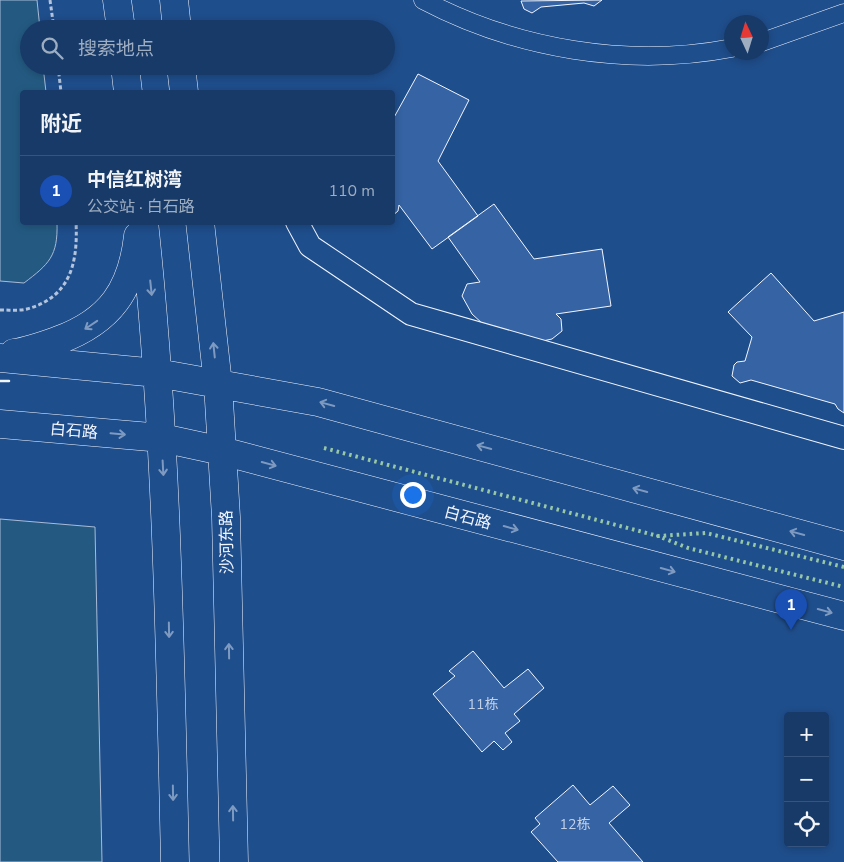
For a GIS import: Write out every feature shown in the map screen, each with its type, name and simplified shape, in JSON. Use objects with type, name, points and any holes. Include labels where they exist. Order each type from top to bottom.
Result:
[{"type":"main road","points":[[117,0],[120,20]]},
{"type":"main road","points":[[174,0],[176,20]]},
{"type":"main road","points":[[126,75],[128,90]]},
{"type":"main road","points":[[182,75],[184,90]]},
{"type":"main road","points":[[0,356],[57,341],[80,332],[104,316],[119,299],[130,275],[141,225]]},
{"type":"main road","points":[[142,225],[162,438],[167,541],[175,862]]},
{"type":"main road","name":"沙河东路","points":[[200,225],[218,384],[226,517],[234,862]]},
{"type":"main road","points":[[0,356],[157,373],[318,402],[844,546]]},
{"type":"main road","name":"白石路","points":[[0,424],[162,438],[222,451],[844,616]]},
{"type":"street","points":[[423,0],[451,15],[513,37],[577,51],[642,56],[724,49]]},
{"type":"street","points":[[769,40],[844,13]]},
{"type":"street","points":[[300,225],[310,246],[411,314],[844,438]]},
{"type":"path","points":[[50,0],[53,20]]},
{"type":"path","points":[[59,75],[61,90]]},
{"type":"path","points":[[0,310],[26,310],[48,301],[63,286],[71,271],[77,249],[76,225]]},
{"type":"shaded area","points":[[0,0],[37,0],[39,20],[20,20],[20,75],[44,75],[46,90],[20,90],[20,225],[57,225],[56,244],[46,264],[24,283],[0,281]]},
{"type":"shaded area","points":[[0,519],[95,527],[102,862],[0,862]]},
{"type":"building","points":[[602,0],[594,6],[584,3],[541,7],[532,13],[524,9],[521,1]]},
{"type":"building","points":[[418,74],[469,100],[438,161],[478,216],[432,249],[399,205],[398,211],[395,214],[395,116]]},
{"type":"building","points":[[494,204],[534,259],[602,249],[611,306],[556,314],[561,319],[562,331],[552,339],[538,342],[483,324],[472,314],[462,296],[467,284],[480,282],[448,237]]},
{"type":"building","points":[[771,273],[814,321],[844,312],[844,413],[835,404],[751,380],[740,383],[732,376],[734,365],[737,362],[745,361],[752,337],[728,312]]},
{"type":"building","points":[[473,651],[504,688],[528,669],[544,688],[514,714],[520,721],[505,733],[512,742],[503,750],[494,741],[482,752],[433,694],[455,676],[449,671]]},
{"type":"building","points":[[573,785],[590,805],[613,786],[630,805],[609,823],[643,862],[558,862],[531,832],[540,824],[535,818]]},
{"type":"hedge","points":[[324,448],[658,536]]},
{"type":"hedge","points":[[844,567],[706,533],[658,536],[688,548],[844,587]]},
{"type":"wall","points":[[0,381],[9,381]]},
{"type":"place","name":"中信红树湾","points":[[791,630]]}]
